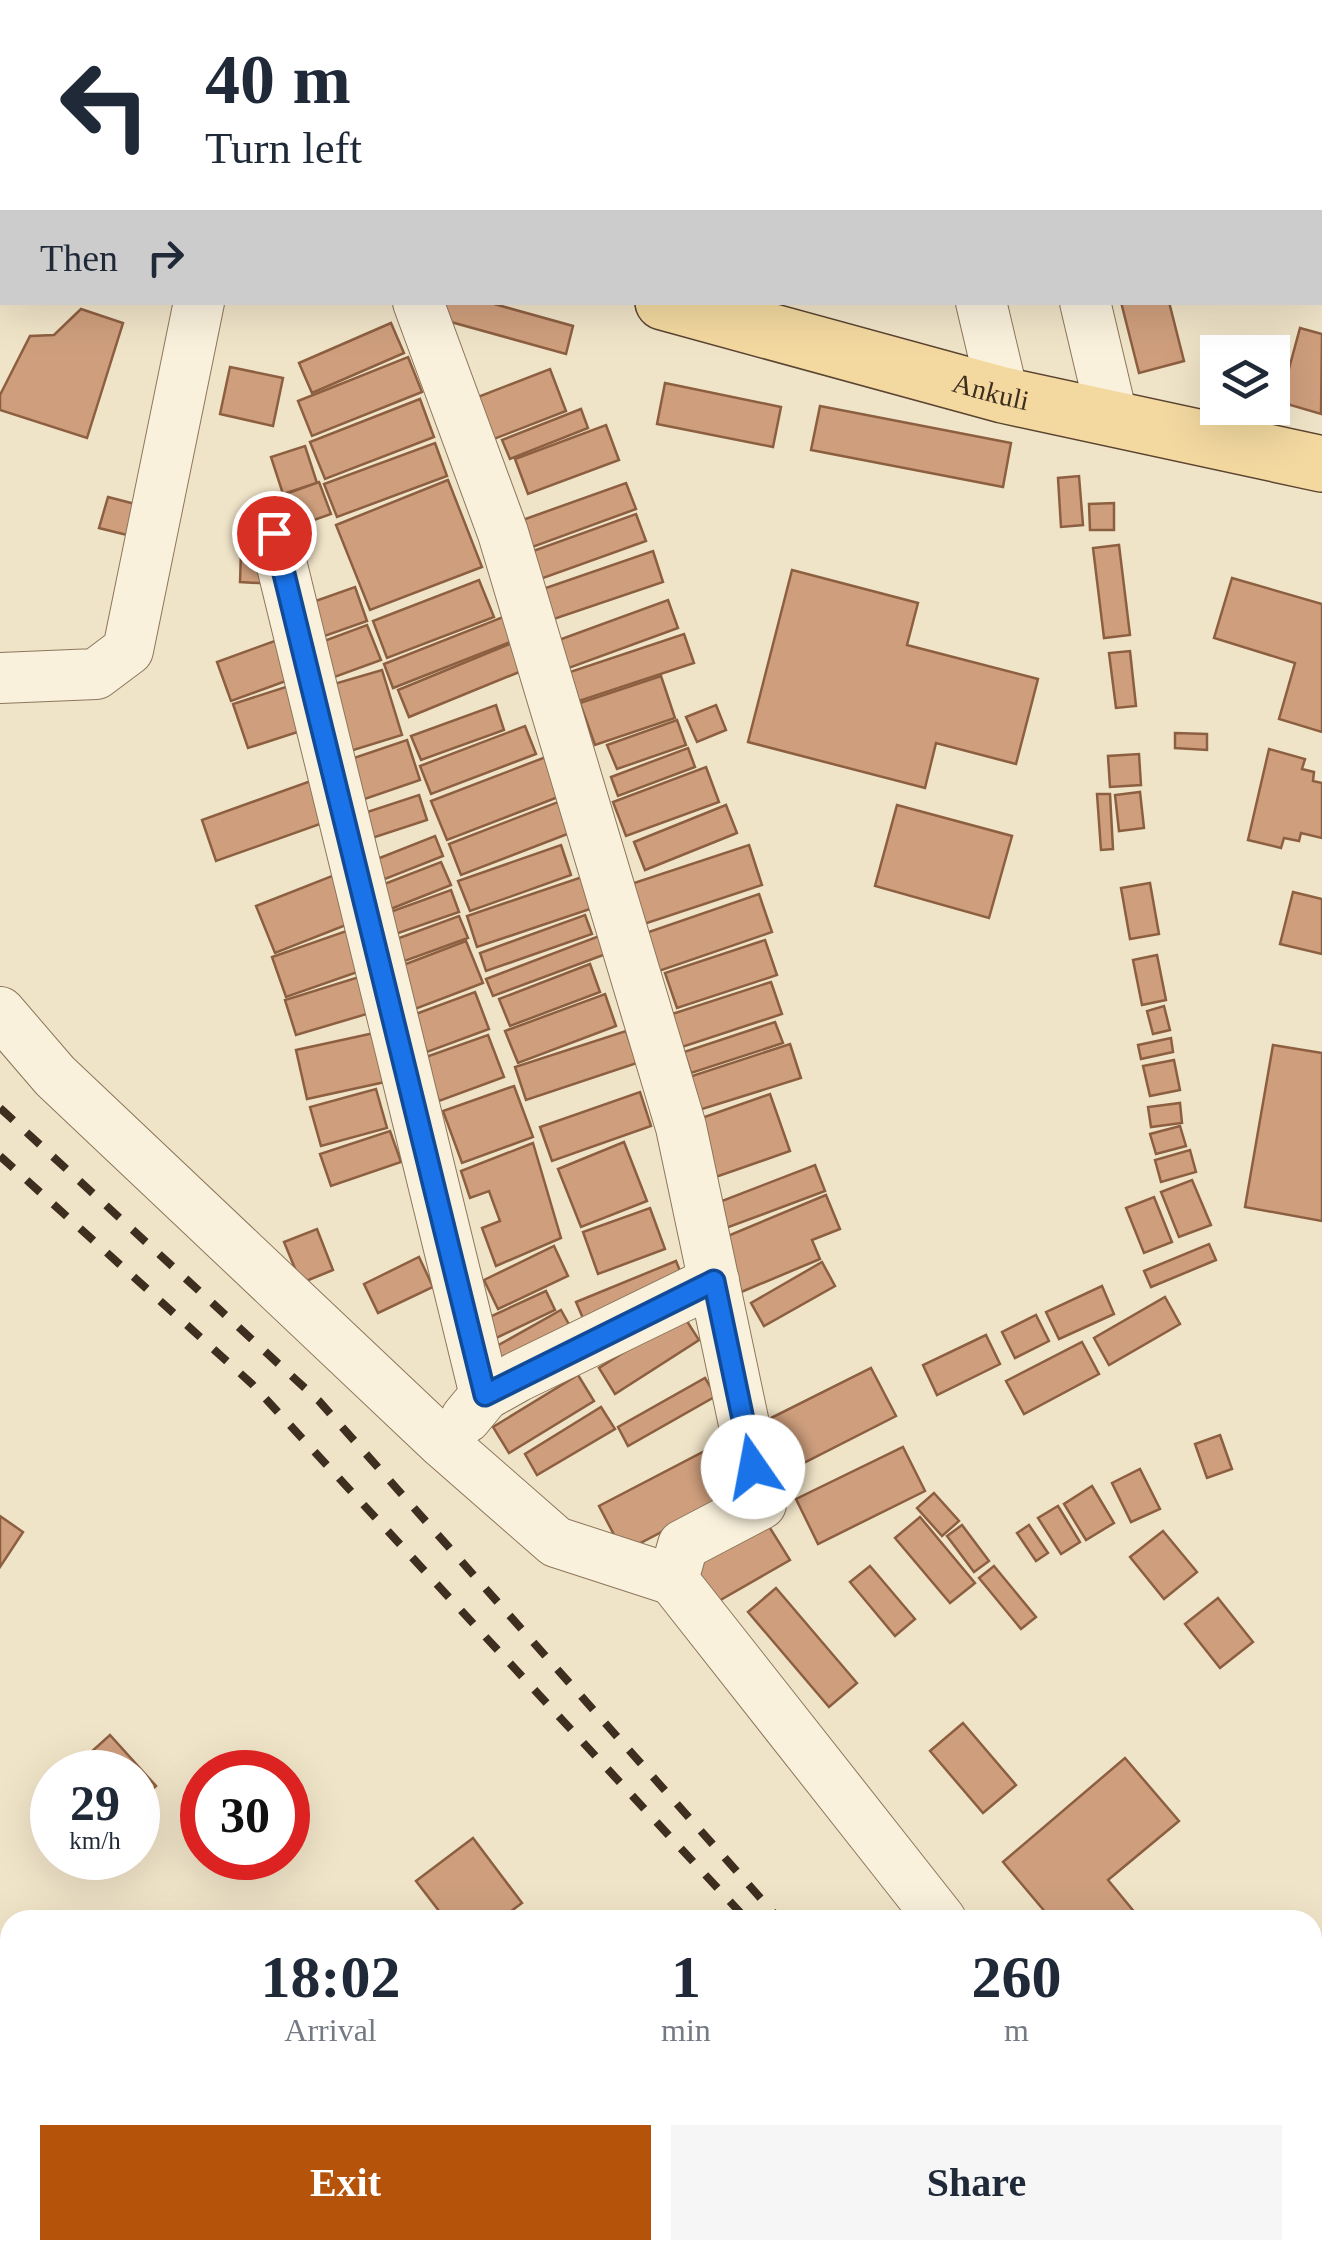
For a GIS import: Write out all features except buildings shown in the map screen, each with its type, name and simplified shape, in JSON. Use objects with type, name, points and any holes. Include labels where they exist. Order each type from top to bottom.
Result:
[{"type":"main road","name":"Ankuli","points":[[674,305],[1003,395],[1322,464]]},
{"type":"street","points":[[0,678],[96,674],[128,650],[199,305]]},
{"type":"street","points":[[419,305],[503,533],[681,1127],[761,1504],[683,1545],[673,1580]]},
{"type":"street","points":[[982,305],[1003,395]]},
{"type":"street","points":[[1085,305],[1112,416]]},
{"type":"street","points":[[274,533],[485,1395]]},
{"type":"street","points":[[0,1012],[55,1076],[444,1444],[556,1542],[673,1580],[932,1910]]},
{"type":"street","points":[[444,1444],[485,1395],[714,1281]]},
{"type":"railway","points":[[0,1108],[319,1401],[771,1910]]},
{"type":"railway","points":[[0,1156],[252,1384],[738,1910]]},
{"type":"route","points":[[274,533],[485,1395],[714,1281],[753,1467]]}]
